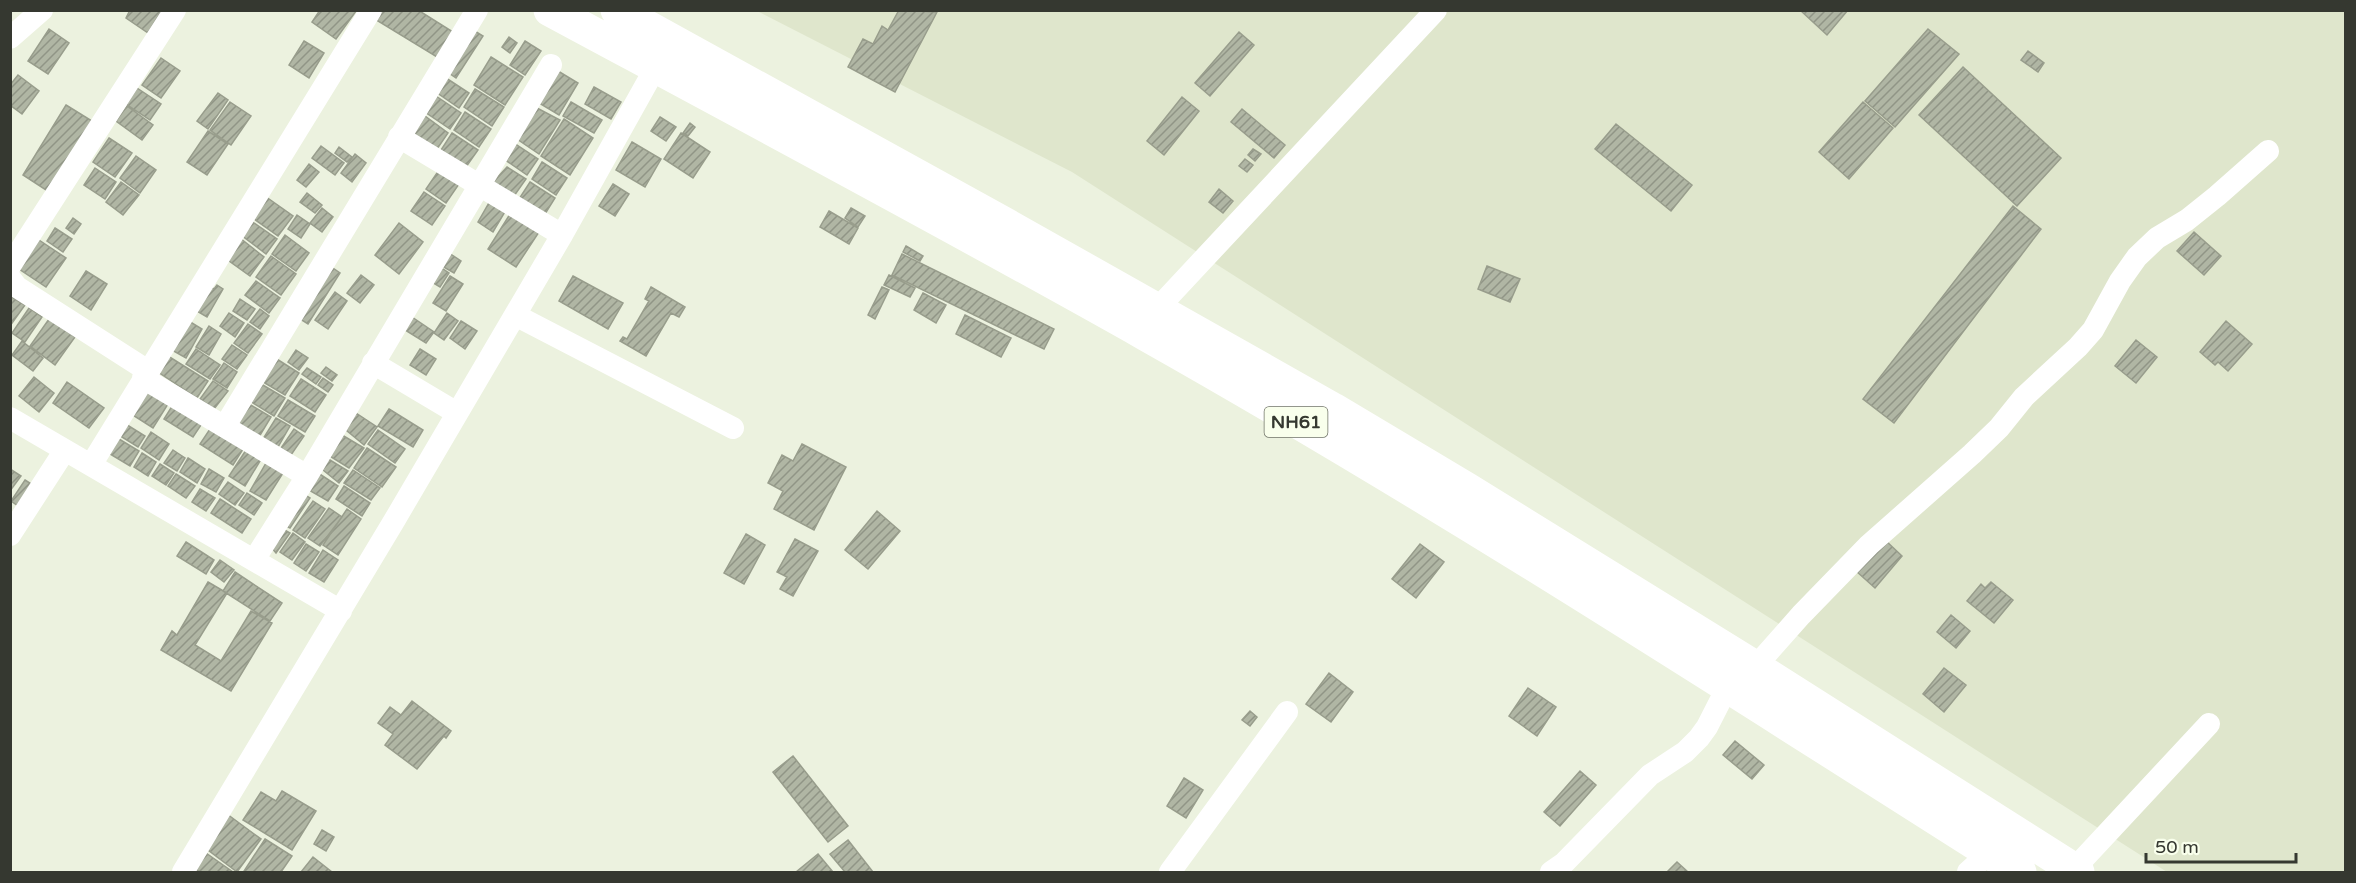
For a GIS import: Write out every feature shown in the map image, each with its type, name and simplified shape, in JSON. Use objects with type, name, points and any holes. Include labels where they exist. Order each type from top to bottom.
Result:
[{"type":"highway","name":"NH61","points":[[550,10],[1155,339],[1373,468],[1741,671],[2076,871]]},
{"type":"highway","name":"NH61","points":[[648,21],[1157,309],[1457,483],[1741,671],[1978,863],[2020,873]]},
{"type":"street","points":[[10,38],[42,10]]},
{"type":"street","points":[[10,266],[175,10]]},
{"type":"street","points":[[92,465],[371,10]]},
{"type":"street","points":[[225,426],[477,10]]},
{"type":"street","points":[[1157,309],[1436,10]]},
{"type":"street","points":[[183,873],[341,611],[562,235],[656,67],[648,21]]},
{"type":"street","points":[[254,561],[307,476],[551,65]]},
{"type":"street","points":[[399,137],[562,235]]},
{"type":"street","points":[[1551,873],[1650,775],[1685,752],[1707,727],[1741,671],[1801,615],[1869,546],[1972,454],[1999,428],[2024,397],[2078,347],[2093,330],[2120,281],[2137,257],[2157,238],[2217,196],[2268,151]]},
{"type":"street","points":[[10,278],[17,287],[146,374],[307,476]]},
{"type":"street","points":[[515,315],[734,428]]},
{"type":"street","points":[[374,363],[457,413]]},
{"type":"street","points":[[10,418],[341,611]]},
{"type":"street","points":[[14,521],[65,450]]},
{"type":"street","points":[[1170,873],[1287,712]]},
{"type":"street","points":[[2076,871],[2209,724]]},
{"type":"shaded area","points":[[757,11],[2345,11],[2345,872],[2167,872],[1072,172]]},
{"type":"building","points":[[130,10],[162,10],[148,33],[126,18]]},
{"type":"building","points":[[320,10],[356,11],[336,39],[312,22]]},
{"type":"building","points":[[377,10],[418,10],[453,32],[437,57],[373,18]]},
{"type":"building","points":[[899,10],[937,12],[895,92],[848,67],[863,39],[873,44],[882,26],[888,30]]},
{"type":"building","points":[[1800,10],[1848,10],[1827,35]]},
{"type":"building","points":[[49,29],[69,43],[48,74],[28,61]]},
{"type":"building","points":[[1928,29],[1959,54],[1895,127],[1865,101]]},
{"type":"building","points":[[473,30],[483,36],[456,78],[446,71]]},
{"type":"building","points":[[1239,32],[1254,45],[1210,96],[1195,83]]},
{"type":"building","points":[[509,37],[517,43],[510,53],[502,47]]},
{"type":"building","points":[[304,41],[324,53],[309,78],[289,65]]},
{"type":"building","points":[[525,41],[541,51],[525,75],[510,65]]},
{"type":"building","points":[[2028,51],[2044,63],[2038,72],[2021,60]]},
{"type":"building","points":[[491,57],[523,77],[505,105],[474,85]]},
{"type":"building","points":[[161,58],[180,71],[161,98],[142,85]]},
{"type":"building","points":[[1963,67],[2061,158],[2017,206],[1919,115]]},
{"type":"building","points":[[553,68],[578,83],[559,115],[534,100]]},
{"type":"building","points":[[18,75],[39,91],[22,114],[10,105],[10,85]]},
{"type":"building","points":[[443,76],[469,93],[459,108],[433,90]]},
{"type":"building","points":[[594,87],[621,102],[611,119],[585,104]]},
{"type":"building","points":[[137,88],[161,104],[150,120],[126,104]]},
{"type":"building","points":[[475,89],[504,107],[492,126],[464,107]]},
{"type":"building","points":[[218,93],[228,100],[208,129],[197,121]]},
{"type":"building","points":[[433,94],[461,113],[450,129],[422,110]]},
{"type":"building","points":[[1182,97],[1199,111],[1164,155],[1147,141]]},
{"type":"building","points":[[230,102],[251,116],[231,145],[210,130]]},
{"type":"building","points":[[571,102],[602,120],[594,133],[563,116]]},
{"type":"building","points":[[1863,102],[1893,128],[1849,179],[1819,152]]},
{"type":"building","points":[[66,105],[92,121],[49,192],[23,175]]},
{"type":"building","points":[[127,106],[153,125],[142,140],[116,121]]},
{"type":"building","points":[[537,108],[560,120],[539,154],[517,139]]},
{"type":"building","points":[[1242,109],[1285,145],[1274,158],[1231,122]]},
{"type":"building","points":[[465,112],[491,129],[479,147],[454,130]]},
{"type":"building","points":[[421,113],[448,133],[435,152],[408,132]]},
{"type":"building","points":[[660,117],[676,127],[666,141],[651,131]]},
{"type":"building","points":[[564,119],[593,138],[570,175],[541,156]]},
{"type":"building","points":[[690,123],[695,127],[688,136],[683,133]]},
{"type":"building","points":[[1616,124],[1692,185],[1671,211],[1595,149]]},
{"type":"building","points":[[208,131],[228,144],[207,175],[187,162]]},
{"type":"building","points":[[452,133],[478,150],[466,167],[441,150]]},
{"type":"building","points":[[681,133],[710,152],[693,178],[664,159]]},
{"type":"building","points":[[109,138],[132,153],[115,177],[93,162]]},
{"type":"building","points":[[508,139],[538,159],[527,175],[498,155]]},
{"type":"building","points":[[632,142],[661,159],[645,187],[616,170]]},
{"type":"building","points":[[321,146],[344,163],[335,175],[312,158]]},
{"type":"building","points":[[339,147],[352,157],[347,162],[335,153]]},
{"type":"building","points":[[1253,149],[1261,154],[1255,161],[1248,155]]},
{"type":"building","points":[[355,154],[366,163],[352,182],[341,173]]},
{"type":"building","points":[[136,156],[156,170],[140,193],[120,178]]},
{"type":"building","points":[[1245,159],[1253,165],[1247,172],[1239,166]]},
{"type":"building","points":[[542,162],[567,178],[556,195],[532,179]]},
{"type":"building","points":[[309,164],[319,172],[306,187],[297,180]]},
{"type":"building","points":[[507,167],[526,179],[514,196],[493,182]]},
{"type":"building","points":[[95,168],[116,182],[105,199],[84,185]]},
{"type":"building","points":[[439,170],[459,184],[446,203],[426,189]]},
{"type":"building","points":[[121,182],[139,195],[123,215],[106,202]]},
{"type":"building","points":[[530,182],[555,198],[545,214],[519,199]]},
{"type":"building","points":[[613,184],[629,194],[615,216],[599,206]]},
{"type":"building","points":[[1219,189],[1233,201],[1223,213],[1209,202]]},
{"type":"building","points":[[424,192],[445,206],[432,225],[411,211]]},
{"type":"building","points":[[307,193],[322,205],[315,213],[300,202]]},
{"type":"building","points":[[262,194],[293,216],[278,236],[247,214]]},
{"type":"building","points":[[490,201],[506,210],[493,232],[478,222]]},
{"type":"building","points":[[2013,206],[2041,229],[1894,423],[1863,399]]},
{"type":"building","points":[[322,208],[333,217],[322,232],[310,223]]},
{"type":"building","points":[[851,208],[865,216],[858,227],[845,218]]},
{"type":"building","points":[[829,211],[858,228],[849,244],[820,227]]},
{"type":"building","points":[[510,214],[539,232],[516,267],[488,249]]},
{"type":"building","points":[[297,215],[310,224],[301,238],[288,229]]},
{"type":"building","points":[[73,218],[81,224],[74,234],[66,228]]},
{"type":"building","points":[[247,218],[277,239],[266,254],[237,232]]},
{"type":"building","points":[[399,223],[423,242],[399,274],[375,255]]},
{"type":"building","points":[[55,228],[72,239],[63,252],[47,241]]},
{"type":"building","points":[[2194,232],[2221,256],[2204,275],[2177,251]]},
{"type":"building","points":[[285,235],[309,253],[296,271],[272,254]]},
{"type":"building","points":[[240,238],[264,257],[250,276],[225,258]]},
{"type":"building","points":[[39,240],[66,258],[46,287],[19,269]]},
{"type":"building","points":[[906,246],[923,256],[920,261],[903,252]]},
{"type":"building","points":[[443,249],[461,261],[454,273],[435,262]]},
{"type":"building","points":[[902,254],[1054,329],[1044,349],[892,275]]},
{"type":"building","points":[[271,256],[296,274],[281,295],[256,277]]},
{"type":"building","points":[[434,263],[449,273],[440,287],[425,278]]},
{"type":"building","points":[[330,266],[340,273],[308,324],[297,317]]},
{"type":"building","points":[[1487,266],[1520,279],[1510,302],[1478,289]]},
{"type":"building","points":[[86,271],[107,284],[91,310],[70,296]]},
{"type":"building","points":[[361,275],[374,285],[360,303],[347,293]]},
{"type":"building","points":[[889,275],[915,288],[910,297],[884,285]]},
{"type":"building","points":[[450,276],[463,284],[446,311],[433,303]]},
{"type":"building","points":[[573,276],[623,303],[608,329],[559,301]]},
{"type":"building","points":[[256,281],[280,298],[269,313],[245,295]]},
{"type":"building","points":[[217,285],[223,289],[207,317],[195,310],[209,286],[214,289]]},
{"type":"building","points":[[651,287],[685,307],[679,317],[671,313],[646,356],[620,341],[623,337],[627,339],[649,301],[645,299]]},
{"type":"building","points":[[882,287],[889,290],[875,319],[868,315]]},
{"type":"building","points":[[335,292],[347,301],[328,329],[315,320]]},
{"type":"building","points":[[923,293],[946,305],[936,323],[914,310]]},
{"type":"building","points":[[10,296],[25,305],[10,326]]},
{"type":"building","points":[[240,299],[255,309],[247,320],[233,311]]},
{"type":"building","points":[[29,308],[42,317],[25,342],[12,333]]},
{"type":"building","points":[[260,309],[269,316],[260,329],[250,322]]},
{"type":"building","points":[[229,313],[244,323],[235,337],[220,326]]},
{"type":"building","points":[[447,313],[458,321],[444,340],[434,333]]},
{"type":"building","points":[[965,315],[1011,338],[1001,357],[956,334]]},
{"type":"building","points":[[412,317],[434,332],[426,343],[405,330]]},
{"type":"building","points":[[49,319],[75,337],[55,365],[30,346]]},
{"type":"building","points":[[187,320],[202,329],[186,358],[170,349]]},
{"type":"building","points":[[461,321],[477,331],[465,349],[450,338]]},
{"type":"building","points":[[2226,321],[2252,344],[2228,371],[2218,362],[2215,365],[2200,352]]},
{"type":"building","points":[[248,324],[262,334],[248,353],[234,343]]},
{"type":"building","points":[[209,326],[221,334],[209,355],[196,347]]},
{"type":"building","points":[[2136,340],[2157,357],[2136,383],[2115,366]]},
{"type":"building","points":[[22,341],[43,358],[33,371],[12,355]]},
{"type":"building","points":[[232,345],[247,355],[237,369],[222,359]]},
{"type":"building","points":[[196,349],[220,365],[210,379],[186,364]]},
{"type":"building","points":[[420,349],[436,359],[426,375],[410,365]]},
{"type":"building","points":[[296,350],[308,358],[299,370],[288,362]]},
{"type":"building","points":[[168,356],[208,381],[197,398],[158,372]]},
{"type":"building","points":[[272,356],[299,373],[285,395],[258,379]]},
{"type":"building","points":[[224,363],[237,372],[227,388],[213,379]]},
{"type":"building","points":[[326,367],[337,375],[332,381],[321,373]]},
{"type":"building","points":[[307,368],[321,377],[316,384],[302,374]]},
{"type":"building","points":[[34,377],[54,393],[39,412],[19,396]]},
{"type":"building","points":[[323,378],[333,385],[328,392],[318,385]]},
{"type":"building","points":[[301,379],[326,395],[315,412],[290,396]]},
{"type":"building","points":[[213,381],[228,391],[214,409],[200,399]]},
{"type":"building","points":[[256,381],[285,398],[274,416],[245,398]]},
{"type":"building","points":[[67,382],[104,408],[89,428],[53,403]]},
{"type":"building","points":[[143,388],[168,404],[153,428],[128,412]]},
{"type":"building","points":[[288,400],[315,416],[305,432],[278,416]]},
{"type":"building","points":[[244,401],[271,417],[259,437],[232,421]]},
{"type":"building","points":[[174,403],[203,422],[193,437],[164,419]]},
{"type":"building","points":[[389,409],[423,430],[413,447],[378,426]]},
{"type":"building","points":[[356,413],[377,427],[364,445],[346,430]]},
{"type":"building","points":[[276,418],[290,426],[278,447],[263,439]]},
{"type":"building","points":[[124,423],[145,436],[138,447],[117,434]]},
{"type":"building","points":[[212,426],[245,446],[233,465],[200,444]]},
{"type":"building","points":[[294,429],[304,436],[291,455],[281,448]]},
{"type":"building","points":[[378,430],[405,449],[395,463],[368,444]]},
{"type":"building","points":[[151,432],[169,444],[159,460],[141,448]]},
{"type":"building","points":[[342,435],[364,448],[349,468],[328,455]]},
{"type":"building","points":[[114,436],[139,451],[130,466],[105,451]]},
{"type":"building","points":[[802,444],[846,467],[814,530],[774,509],[783,491],[768,483],[782,455],[793,461]]},
{"type":"building","points":[[248,447],[263,456],[245,486],[229,476]]},
{"type":"building","points":[[367,448],[396,467],[382,487],[354,468]]},
{"type":"building","points":[[173,450],[185,458],[177,471],[164,463]]},
{"type":"building","points":[[142,453],[156,462],[148,476],[134,467]]},
{"type":"building","points":[[325,457],[348,471],[339,483],[318,466]]},
{"type":"building","points":[[188,458],[205,469],[197,483],[180,472]]},
{"type":"building","points":[[266,463],[283,473],[266,500],[250,491]]},
{"type":"building","points":[[160,464],[174,473],[166,485],[152,476]]},
{"type":"building","points":[[10,469],[21,476],[10,491]]},
{"type":"building","points":[[209,469],[224,478],[216,492],[201,484]]},
{"type":"building","points":[[353,470],[380,488],[371,500],[344,483]]},
{"type":"building","points":[[315,471],[338,486],[328,501],[307,489]]},
{"type":"building","points":[[176,474],[195,486],[186,498],[168,486]]},
{"type":"building","points":[[25,480],[36,487],[21,508],[11,501]]},
{"type":"building","points":[[228,482],[244,493],[235,505],[219,494]]},
{"type":"building","points":[[344,486],[370,503],[362,516],[336,499]]},
{"type":"building","points":[[200,489],[215,498],[206,511],[192,502]]},
{"type":"building","points":[[247,493],[262,503],[254,515],[239,505]]},
{"type":"building","points":[[302,493],[310,498],[290,528],[282,524]]},
{"type":"building","points":[[220,499],[251,519],[242,533],[211,513]]},
{"type":"building","points":[[313,501],[325,509],[305,538],[293,530]]},
{"type":"building","points":[[329,508],[342,517],[320,546],[308,538]]},
{"type":"building","points":[[347,509],[361,519],[338,555],[323,545]]},
{"type":"building","points":[[877,511],[900,531],[868,569],[845,550]]},
{"type":"building","points":[[281,528],[290,533],[276,553],[271,547]]},
{"type":"building","points":[[293,533],[305,542],[292,560],[280,552]]},
{"type":"building","points":[[746,534],[765,545],[744,584],[724,573]]},
{"type":"building","points":[[795,539],[818,551],[793,596],[780,589],[787,577],[777,572]]},
{"type":"building","points":[[1884,539],[1902,556],[1875,588],[1856,571]]},
{"type":"building","points":[[186,542],[214,560],[206,574],[177,556]]},
{"type":"building","points":[[306,544],[319,552],[306,571],[294,563]]},
{"type":"building","points":[[1420,544],[1444,562],[1416,598],[1392,579]]},
{"type":"building","points":[[323,550],[338,560],[324,582],[309,573]]},
{"type":"building","points":[[220,560],[234,570],[224,582],[211,572]]},
{"type":"building","points":[[235,572],[282,603],[270,621],[223,591]]},
{"type":"building","points":[[208,582],[227,593],[195,645],[221,661],[251,611],[272,623],[231,691],[161,650],[172,631],[177,635]]},
{"type":"building","points":[[1991,582],[2013,600],[1994,623],[1967,601],[1981,584],[1985,588]]},
{"type":"building","points":[[1951,615],[1970,631],[1956,648],[1937,632]]},
{"type":"building","points":[[1944,668],[1966,685],[1944,712],[1923,694]]},
{"type":"building","points":[[1329,673],[1353,692],[1331,722],[1306,704]]},
{"type":"building","points":[[1528,688],[1556,707],[1537,736],[1509,716]]},
{"type":"building","points":[[412,701],[451,731],[446,738],[444,736],[417,769],[385,745],[393,734],[378,723],[390,707],[401,715]]},
{"type":"building","points":[[1250,711],[1257,717],[1250,726],[1242,720]]},
{"type":"building","points":[[1735,741],[1764,765],[1752,779],[1723,755]]},
{"type":"building","points":[[793,756],[848,826],[828,842],[773,772]]},
{"type":"building","points":[[1580,771],[1596,785],[1560,826],[1544,812]]},
{"type":"building","points":[[1184,778],[1203,790],[1186,818],[1167,806]]},
{"type":"building","points":[[282,791],[316,811],[292,850],[243,820],[261,792],[276,801]]},
{"type":"building","points":[[227,814],[261,839],[237,872],[204,847]]},
{"type":"building","points":[[322,830],[334,837],[326,851],[314,844]]},
{"type":"building","points":[[265,839],[292,856],[281,872],[244,871]]},
{"type":"building","points":[[848,840],[873,872],[845,872],[830,854]]},
{"type":"building","points":[[206,853],[233,872],[200,872],[195,869]]},
{"type":"building","points":[[818,854],[833,872],[796,872]]},
{"type":"building","points":[[313,857],[332,872],[301,872]]},
{"type":"building","points":[[1677,862],[1688,872],[1667,872]]}]
